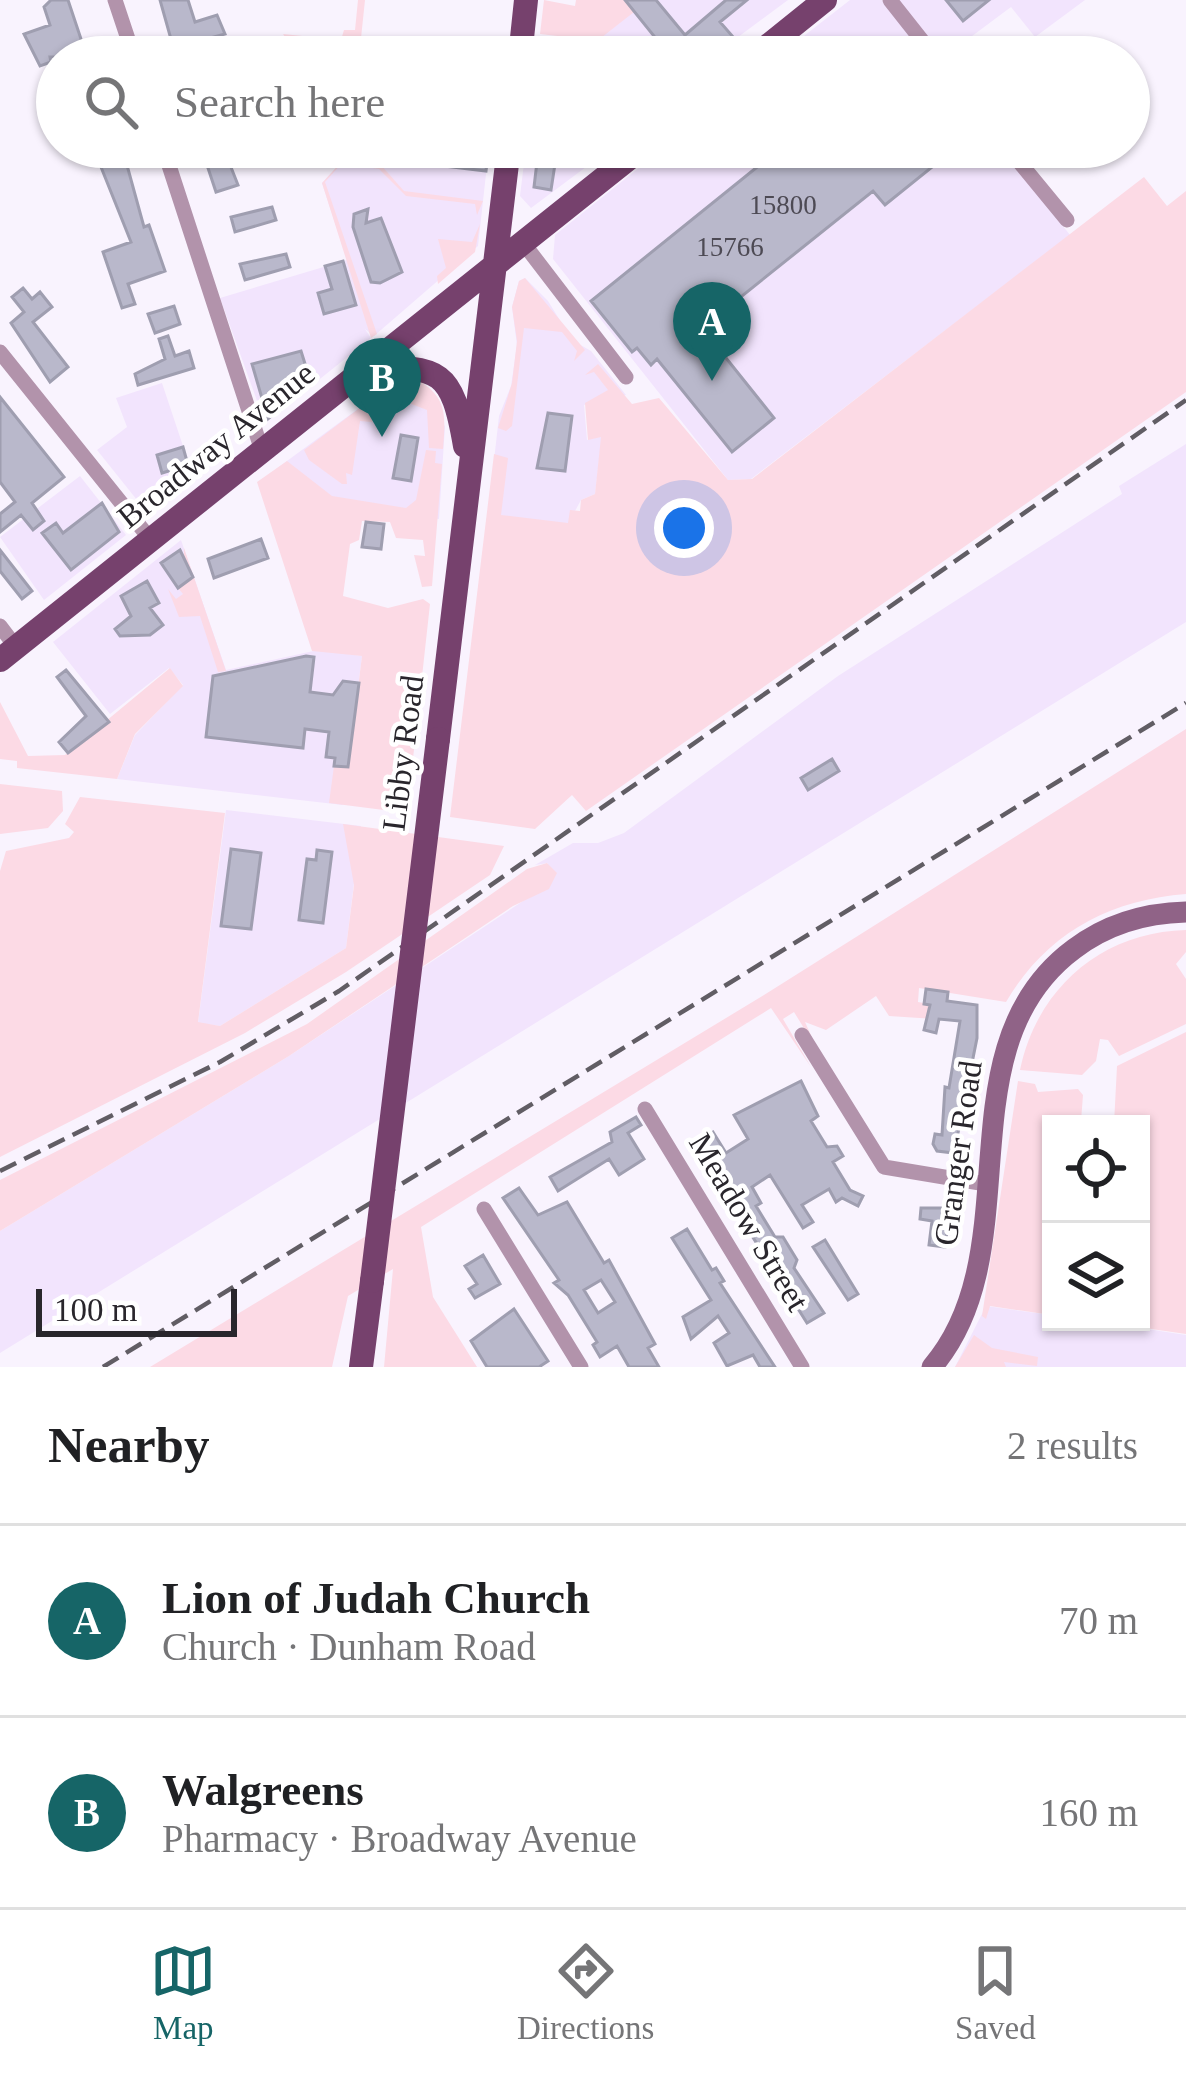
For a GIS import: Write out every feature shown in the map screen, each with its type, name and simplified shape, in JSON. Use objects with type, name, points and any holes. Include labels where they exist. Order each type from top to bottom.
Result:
[{"type":"main road","points":[[522,36],[526,0]]},
{"type":"main road","points":[[780,36],[825,0]]},
{"type":"main road","name":"Libby Road","points":[[361,1367],[506,168]]},
{"type":"main road","name":"Broadway Avenue","points":[[5,644],[151,540],[617,168]]},
{"type":"main road","points":[[366,368],[422,368],[444,380],[455,398],[469,472]]},
{"type":"street","points":[[115,0],[127,36]]},
{"type":"street","points":[[890,0],[918,36]]},
{"type":"street","points":[[170,168],[262,451]]},
{"type":"street","points":[[1024,168],[1066,220]]},
{"type":"street","points":[[524,244],[626,376]]},
{"type":"street","points":[[0,352],[151,540]]},
{"type":"street","name":"Granger Road","points":[[932,1367],[951,1340],[972,1286],[1012,1029],[1031,992],[1064,956],[1122,923],[1186,912]]},
{"type":"street","points":[[802,1034],[884,1167],[986,1184]]},
{"type":"street","name":"Meadow Street","points":[[645,1109],[802,1367]]},
{"type":"street","points":[[484,1210],[581,1367]]},
{"type":"shaded area","points":[[358,0],[365,0],[361,36],[342,36],[344,30],[355,30]]},
{"type":"shaded area","points":[[544,0],[575,6],[576,0],[630,0],[634,12],[603,36],[540,34]]},
{"type":"shaded area","points":[[630,0],[788,0],[739,36],[603,36],[633,11]]},
{"type":"shaded area","points":[[850,0],[882,0],[910,36],[804,36]]},
{"type":"shaded area","points":[[890,0],[1085,0],[1036,36],[1011,7],[972,36],[918,36]]},
{"type":"shaded area","points":[[336,168],[487,168],[478,246],[374,336],[365,329],[371,338],[265,423],[220,298],[347,260],[322,183]]},
{"type":"shaded area","points":[[338,168],[325,182],[377,334],[371,338],[322,183]]},
{"type":"shaded area","points":[[373,168],[384,168],[404,191],[483,201],[477,215],[475,204],[406,196]]},
{"type":"shaded area","points":[[523,168],[585,168],[531,208],[520,196]]},
{"type":"shaded area","points":[[639,168],[1017,168],[1070,235],[751,479],[728,480],[553,259],[555,235]]},
{"type":"shaded area","points":[[1144,177],[1167,206],[1186,191],[1186,392],[586,811],[572,795],[535,829],[450,817],[494,454],[508,458],[501,515],[568,523],[570,510],[580,511],[581,500],[595,494],[601,437],[588,440],[585,403],[608,390],[594,372],[585,375],[598,364],[632,404],[659,398],[728,480],[752,479]]},
{"type":"shaded area","points":[[480,224],[475,252],[438,284],[437,276],[446,268],[438,239],[472,242]]},
{"type":"shaded area","points":[[525,278],[548,301],[572,340],[591,351],[626,395],[584,405],[587,440],[602,435],[595,494],[581,500],[568,524],[488,514],[499,416],[511,386],[517,345],[512,307],[519,281]]},
{"type":"shaded area","points":[[525,278],[585,350],[574,361],[577,351],[562,332],[524,328],[512,426],[506,431],[498,428],[512,383],[517,341],[512,307],[519,281]]},
{"type":"shaded area","points":[[413,377],[442,406],[443,449],[429,448],[427,410],[401,400],[389,386]]},
{"type":"shaded area","points":[[396,381],[445,426],[439,519],[311,506],[276,469]]},
{"type":"shaded area","points":[[162,383],[194,479],[149,515],[97,450],[127,427],[116,398]]},
{"type":"shaded area","points":[[377,395],[381,405],[372,422],[360,421],[352,475],[346,473],[347,484],[342,484],[309,460],[304,450]]},
{"type":"shaded area","points":[[1186,444],[1186,622],[0,1353],[0,1231],[289,1056],[481,929],[529,897],[548,863],[535,865],[573,843],[598,843],[624,833],[838,676],[1122,494],[1119,486]]},
{"type":"shaded area","points":[[426,450],[436,451],[435,463],[442,464],[432,586],[422,587],[414,555],[425,556],[423,540],[396,538],[390,522],[362,521],[359,540],[350,544],[343,596],[388,608],[423,599],[430,604],[407,813],[329,803],[334,766],[348,767],[362,656],[312,651],[257,482],[287,461],[332,496],[406,508],[416,500]]},
{"type":"shaded area","points":[[80,476],[126,535],[44,600],[0,537]]},
{"type":"shaded area","points":[[181,540],[226,670],[318,650],[362,656],[343,805],[117,779],[135,735],[183,685],[169,668],[110,714],[53,642]]},
{"type":"shaded area","points":[[184,548],[226,671],[218,672],[200,616],[179,617],[168,589],[176,599],[183,594],[178,588],[193,577],[184,564]]},
{"type":"shaded area","points":[[170,668],[183,686],[135,734],[117,779],[17,768],[17,761],[0,759],[0,702],[28,756],[65,755]]},
{"type":"shaded area","points":[[1186,729],[1186,894],[1131,904],[1082,925],[1040,957],[1006,1002],[919,988],[918,1002],[946,1007],[950,1020],[889,1016],[876,996],[826,1030],[805,1022],[818,1051],[794,1012],[783,1019],[811,1067],[771,1008],[421,1227],[433,1297],[477,1367],[384,1367],[393,1269],[348,1296],[332,1367],[150,1367],[764,995]]},
{"type":"shaded area","points":[[0,784],[62,791],[63,811],[48,828],[0,834]]},
{"type":"shaded area","points":[[80,797],[225,813],[198,1022],[220,1026],[346,948],[354,885],[343,824],[504,846],[490,875],[346,972],[245,1033],[0,1157],[0,871],[6,851],[69,838],[74,832],[65,824]]},
{"type":"shaded area","points":[[226,810],[361,826],[346,948],[220,1026],[198,1023]]},
{"type":"shaded area","points":[[547,863],[557,873],[549,889],[513,906],[289,1056],[0,1231],[0,1180],[307,1024],[527,869]]},
{"type":"shaded area","points":[[1186,930],[1186,952],[1176,964],[1186,979],[1186,1024],[1119,1056],[1108,1040],[1100,1039],[1096,1061],[1082,1075],[1020,1070],[1041,1014],[1078,970],[1127,941]]},
{"type":"shaded area","points":[[1186,1032],[1186,1334],[1150,1329],[1150,1115],[1114,1115],[1117,1066]]},
{"type":"shaded area","points":[[1018,1081],[1035,1084],[1038,1092],[1078,1089],[1083,1095],[1081,1115],[1042,1115],[1042,1314],[990,1306],[986,1319],[982,1316]]},
{"type":"shaded area","points":[[986,1306],[1042,1314],[1042,1331],[1150,1329],[1186,1335],[1186,1367],[955,1367]]},
{"type":"shaded area","points":[[974,1335],[992,1348],[1038,1357],[1037,1366],[1004,1362],[1006,1367],[955,1367]]},
{"type":"building","points":[[51,0],[68,0],[80,36],[36,36],[36,58],[24,34],[50,25],[44,7]]},
{"type":"building","points":[[160,0],[188,0],[195,22],[217,15],[225,34],[218,36],[170,36]]},
{"type":"building","points":[[625,0],[656,0],[685,35],[726,0],[747,0],[720,22],[732,36],[654,36]]},
{"type":"building","points":[[946,0],[989,0],[963,21]]},
{"type":"building","points":[[101,168],[128,168],[144,227],[149,225],[165,271],[128,284],[135,304],[122,308],[103,252],[131,242]]},
{"type":"building","points":[[208,168],[231,168],[238,185],[216,192]]},
{"type":"building","points":[[536,168],[554,168],[551,190],[534,187]]},
{"type":"building","points":[[756,168],[931,168],[885,205],[873,191],[702,328],[774,418],[732,452],[657,359],[651,365],[637,348],[632,352],[591,301]]},
{"type":"building","points":[[272,207],[276,220],[235,232],[231,217]]},
{"type":"building","points":[[368,209],[366,223],[381,218],[402,272],[380,283],[371,282],[353,227],[354,214]]},
{"type":"building","points":[[286,254],[290,267],[245,280],[240,264]]},
{"type":"building","points":[[343,261],[356,305],[324,314],[318,293],[332,289],[325,266]]},
{"type":"building","points":[[23,288],[32,299],[40,292],[52,307],[33,322],[68,367],[50,382],[11,323],[24,312],[12,297]]},
{"type":"building","points":[[174,306],[180,324],[155,333],[148,314]]},
{"type":"building","points":[[168,336],[175,356],[189,351],[194,368],[138,385],[135,374],[165,359],[159,339]]},
{"type":"building","points":[[301,351],[311,383],[268,419],[252,364]]},
{"type":"building","points":[[0,397],[64,477],[32,503],[44,521],[33,530],[21,515],[0,532],[0,514],[15,502],[0,482]]},
{"type":"building","points":[[548,413],[572,416],[565,471],[537,468]]},
{"type":"building","points":[[401,435],[418,438],[411,481],[393,478]]},
{"type":"building","points":[[183,447],[188,465],[162,473],[157,455]]},
{"type":"building","points":[[102,503],[119,532],[71,570],[42,533],[56,523],[63,533]]},
{"type":"building","points":[[366,522],[384,524],[381,549],[362,547]]},
{"type":"building","points":[[261,539],[268,558],[214,578],[208,559]]},
{"type":"building","points":[[0,550],[32,591],[22,599],[0,571]]},
{"type":"building","points":[[180,550],[193,577],[178,588],[161,563]]},
{"type":"building","points":[[147,581],[159,603],[150,608],[163,625],[150,635],[120,636],[115,629],[131,616],[121,596]]},
{"type":"building","points":[[314,657],[310,692],[333,695],[343,681],[359,683],[348,767],[334,766],[335,758],[326,757],[329,732],[305,729],[303,748],[206,737],[213,676]]},
{"type":"building","points":[[66,670],[109,722],[68,753],[59,742],[86,716],[57,677]]},
{"type":"building","points":[[832,759],[839,771],[808,790],[801,778]]},
{"type":"building","points":[[231,849],[261,853],[251,929],[221,926]]},
{"type":"building","points":[[317,850],[332,852],[323,923],[299,920],[307,859],[316,860]]},
{"type":"building","points":[[926,989],[948,992],[947,1001],[977,1005],[977,1038],[954,1153],[937,1151],[933,1144],[935,1134],[942,1135],[945,1087],[949,1088],[960,1021],[939,1019],[936,1033],[924,1030],[930,1005],[924,1004]]},
{"type":"building","points":[[801,1081],[818,1116],[811,1121],[827,1147],[837,1146],[843,1156],[833,1162],[850,1190],[863,1196],[858,1206],[842,1198],[836,1202],[829,1189],[802,1205],[813,1222],[803,1228],[770,1175],[752,1187],[761,1203],[756,1206],[775,1237],[783,1237],[797,1260],[794,1268],[824,1313],[807,1323],[694,1144],[713,1132],[726,1153],[748,1139],[734,1115]]},
{"type":"building","points":[[636,1117],[641,1125],[628,1133],[644,1159],[619,1175],[609,1159],[558,1191],[550,1177],[612,1142],[610,1132]]},
{"type":"building","points":[[519,1188],[538,1215],[567,1202],[604,1263],[609,1260],[655,1344],[648,1348],[659,1367],[629,1367],[617,1346],[600,1357],[593,1345],[597,1342],[568,1295],[554,1283],[559,1280],[503,1198]],"holes":[[[601,1280],[615,1302],[598,1313],[584,1290]]]},
{"type":"building","points":[[921,1208],[950,1208],[945,1247],[929,1245],[932,1221],[920,1219]]},
{"type":"building","points":[[687,1229],[775,1367],[760,1367],[753,1355],[727,1366],[714,1343],[729,1333],[718,1316],[691,1339],[683,1317],[711,1300],[672,1238]]},
{"type":"building","points":[[825,1240],[858,1294],[848,1300],[813,1247]]},
{"type":"building","points":[[483,1255],[500,1284],[475,1298],[469,1289],[477,1284],[465,1266]]},
{"type":"building","points":[[514,1309],[548,1361],[539,1367],[487,1367],[471,1341]]},
{"type":"railway","points":[[0,1171],[220,1062],[339,991],[1186,400]]},
{"type":"railway","points":[[103,1367],[1186,703]]},
{"type":"place","name":"Lion of Judah Church","points":[[712,381]]},
{"type":"place","name":"Walgreens","points":[[382,437]]}]
